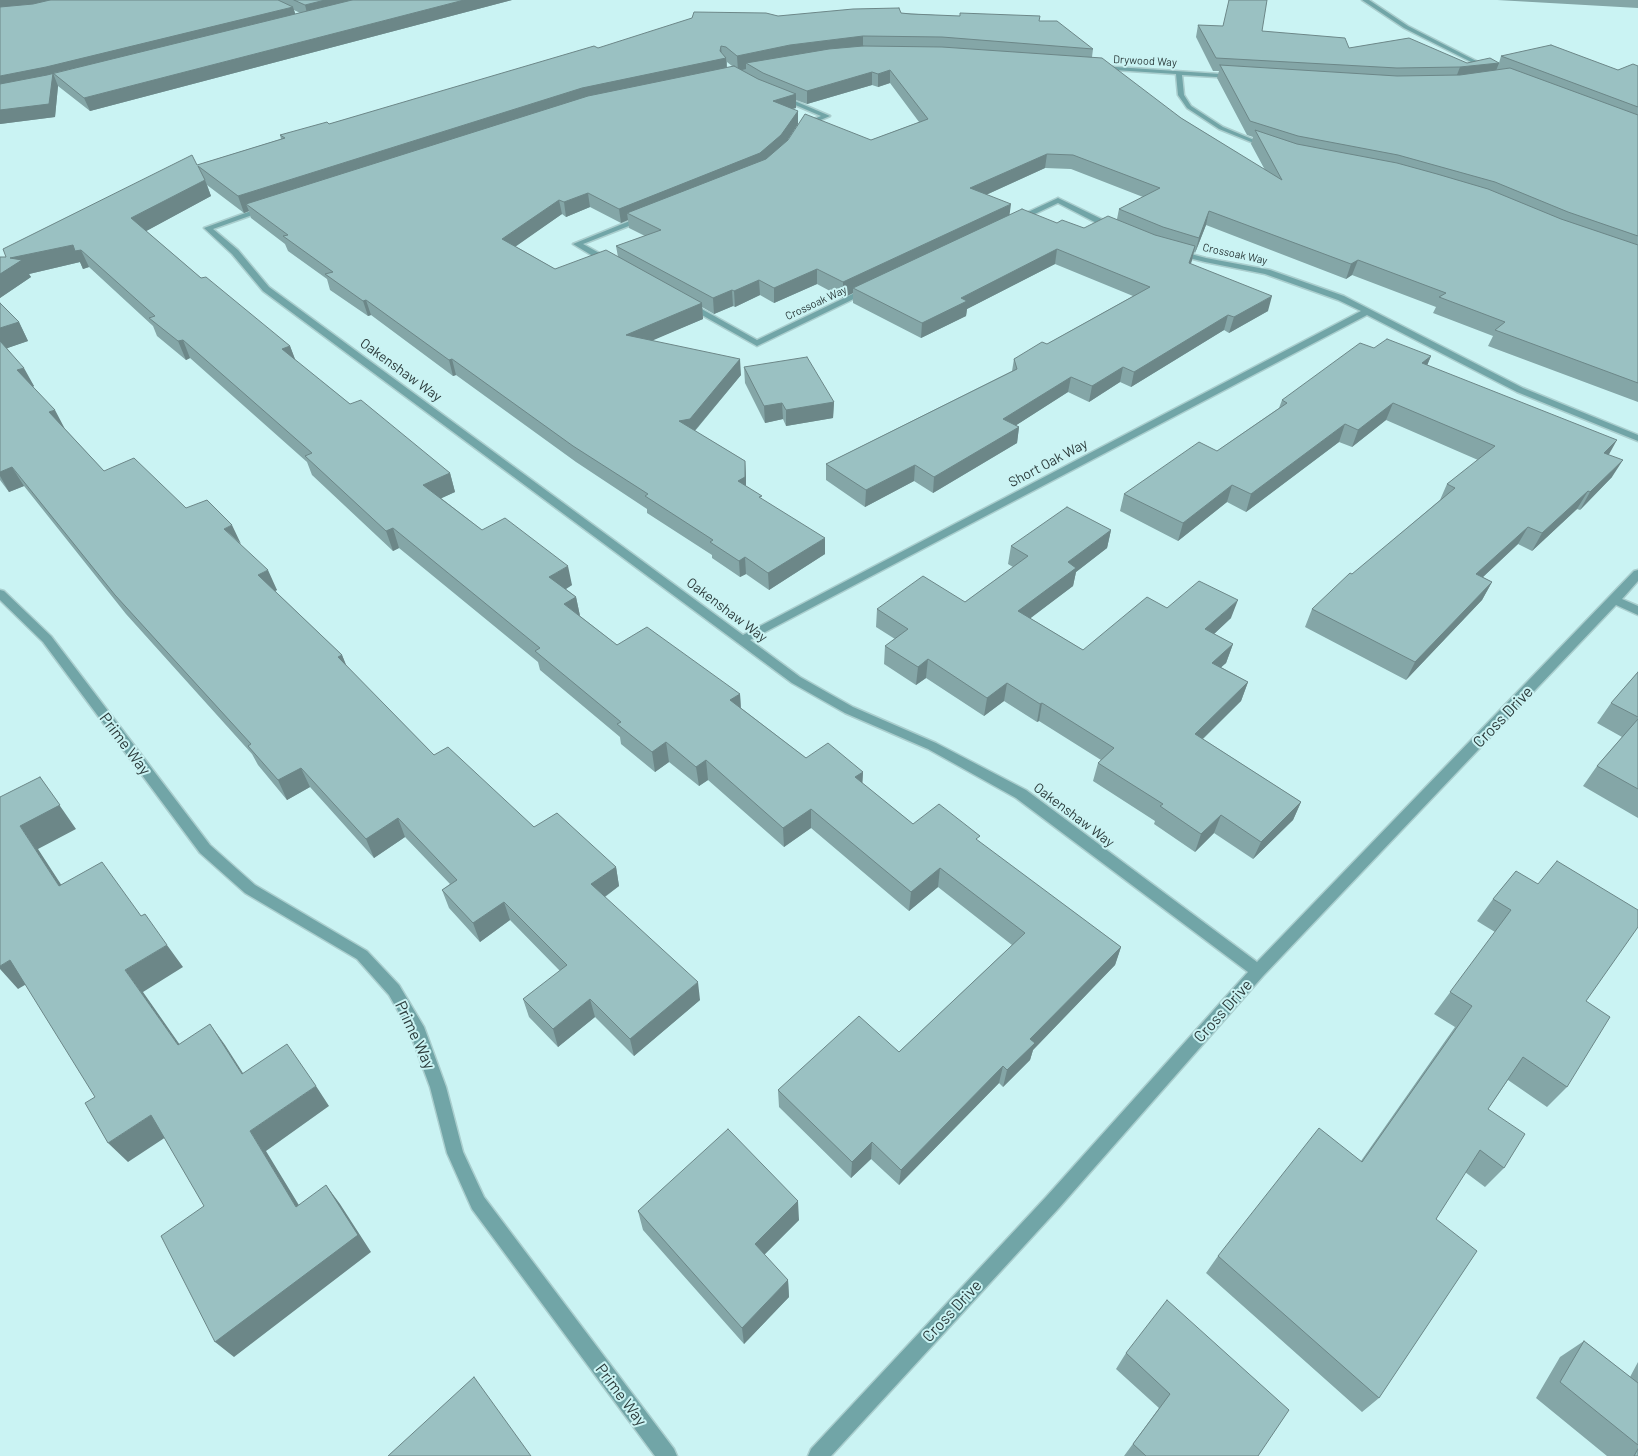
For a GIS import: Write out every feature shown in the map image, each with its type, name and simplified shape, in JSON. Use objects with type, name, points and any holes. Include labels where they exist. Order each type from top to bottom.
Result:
[{"type":"street","points":[[1365,0],[1406,27],[1499,74]]},
{"type":"street","name":"Drywood Way","points":[[1093,68],[1238,76]]},
{"type":"street","points":[[1180,73],[1181,95],[1189,107],[1221,128],[1274,148]]},
{"type":"street","points":[[769,93],[827,116],[803,124],[798,132]]},
{"type":"street","points":[[1005,225],[1058,200],[1124,233]]},
{"type":"street","name":"Oakenshaw Way","points":[[275,206],[208,228],[235,252],[266,289],[796,680],[841,706],[932,746],[1021,794],[1258,971]]},
{"type":"street","points":[[619,267],[577,244],[650,216]]},
{"type":"street","name":"Crossoak Way","points":[[1164,248],[1205,260],[1267,272],[1341,298],[1520,390],[1638,438]]},
{"type":"street","name":"Crossoak Way","points":[[680,301],[757,343],[872,288]]},
{"type":"street","name":"Short Oak Way","points":[[742,640],[1368,311]]},
{"type":"street","name":"Cross Drive","points":[[818,1456],[1052,1203],[1258,971],[1638,574]]},
{"type":"street","name":"Prime Way","points":[[0,594],[47,639],[205,849],[250,889],[362,955],[394,990],[416,1028],[438,1087],[455,1153],[478,1203],[667,1456]]},
{"type":"street","points":[[1615,600],[1638,611]]},
{"type":"building","points":[[50,0],[278,0],[293,7],[46,67],[0,76],[0,7],[33,4]]},
{"type":"building","points":[[294,0],[325,0],[305,5]]},
{"type":"building","points":[[352,0],[464,0],[84,98],[53,73]]},
{"type":"building","points":[[1229,0],[1267,0],[1262,31],[1345,38],[1349,48],[1409,38],[1467,63],[1490,58],[1499,63],[1460,67],[1397,68],[1216,58],[1198,25],[1223,26]]},
{"type":"building","points":[[899,8],[901,13],[911,14],[960,16],[960,13],[1040,16],[1039,21],[1057,21],[1093,49],[942,37],[863,36],[790,45],[737,56],[726,47],[721,46],[720,51],[726,58],[582,88],[238,196],[198,166],[205,180],[131,218],[201,278],[206,277],[290,346],[282,349],[350,404],[361,400],[450,473],[423,485],[482,530],[505,518],[568,566],[549,577],[576,597],[564,604],[617,645],[647,627],[740,694],[730,700],[806,758],[828,743],[863,772],[855,777],[913,824],[939,804],[980,836],[976,839],[1121,947],[1030,1039],[1035,1043],[1007,1070],[1003,1066],[901,1170],[872,1142],[852,1162],[778,1090],[859,1016],[899,1052],[1025,933],[940,868],[911,892],[811,809],[783,828],[706,760],[696,767],[666,742],[652,752],[617,724],[621,722],[535,651],[540,648],[393,528],[386,531],[305,456],[312,453],[183,340],[178,341],[149,318],[155,316],[81,250],[75,251],[73,245],[10,258],[22,260],[0,274],[0,257],[6,257],[3,249],[192,155],[197,165],[285,138],[280,135],[327,122],[329,124],[594,46],[598,48],[692,18],[694,12],[766,13],[778,16],[853,9]]},
{"type":"building","points":[[1551,45],[1618,70],[1633,64],[1638,66],[1638,107],[1501,56]]},
{"type":"building","points":[[863,46],[942,47],[1102,58],[1181,118],[1282,180],[1255,130],[1297,144],[1397,163],[1488,189],[1561,219],[1638,245],[1638,383],[1495,330],[1505,322],[1439,297],[1446,293],[1358,260],[1351,264],[1209,211],[1199,238],[1163,227],[1119,209],[1160,188],[1073,155],[1047,154],[970,188],[1011,204],[843,282],[817,269],[774,288],[759,280],[713,298],[616,246],[661,230],[627,213],[766,159],[788,140],[805,114],[871,140],[928,119],[890,70],[878,74],[872,72],[807,91],[763,73],[746,63],[829,49]]},
{"type":"building","points":[[1220,65],[1397,76],[1460,75],[1510,68],[1638,115],[1638,236],[1568,212],[1495,182],[1398,155],[1298,136],[1250,121]]},
{"type":"building","points":[[734,66],[758,79],[796,94],[773,101],[798,111],[781,135],[760,153],[619,209],[588,193],[564,202],[559,200],[502,239],[555,269],[606,250],[702,303],[626,335],[740,359],[690,419],[679,421],[745,461],[745,477],[738,481],[762,496],[759,497],[825,538],[768,573],[745,557],[739,561],[710,542],[713,540],[645,496],[648,494],[573,446],[366,300],[363,301],[325,274],[333,272],[283,236],[288,235],[246,204],[588,96]]},
{"type":"building","points":[[53,74],[49,104],[0,110],[0,84]]},
{"type":"building","points":[[1022,209],[1057,223],[1062,220],[1084,228],[1108,216],[1155,235],[1195,246],[1189,263],[1272,296],[1234,317],[1228,315],[1134,372],[1123,367],[1092,386],[1071,377],[1003,419],[1019,427],[934,477],[915,465],[866,490],[826,464],[1017,369],[1014,359],[1042,342],[1047,344],[1150,287],[1057,249],[961,298],[967,301],[922,323],[853,288]]},
{"type":"building","points":[[0,303],[19,322],[0,328]]},
{"type":"building","points":[[1387,339],[1431,356],[1422,363],[1617,440],[1604,453],[1623,460],[1590,492],[1588,491],[1542,533],[1528,527],[1476,574],[1492,582],[1415,662],[1312,609],[1350,573],[1352,574],[1455,488],[1447,484],[1495,446],[1393,403],[1358,430],[1345,424],[1251,494],[1232,485],[1183,523],[1124,494],[1199,442],[1217,451],[1287,403],[1282,400],[1360,343],[1374,348]]},
{"type":"building","points":[[0,341],[24,368],[17,370],[55,410],[49,412],[104,471],[134,458],[186,508],[207,500],[232,525],[224,529],[268,570],[258,575],[342,655],[338,657],[434,755],[448,747],[534,827],[557,813],[616,867],[591,884],[698,982],[630,1039],[590,999],[553,1029],[523,999],[567,965],[504,902],[473,923],[442,890],[457,880],[398,818],[366,839],[301,768],[278,780],[248,746],[251,744],[115,595],[12,467],[0,472]]},
{"type":"building","points":[[807,357],[834,402],[786,410],[782,403],[764,406],[744,367]]},
{"type":"building","points":[[1067,507],[1111,530],[1068,562],[1076,568],[1018,611],[1083,650],[1147,597],[1167,608],[1199,581],[1238,600],[1205,629],[1233,644],[1212,663],[1248,682],[1195,734],[1301,802],[1261,842],[1221,815],[1201,834],[1160,806],[1163,804],[1098,763],[1114,748],[1007,683],[987,698],[928,659],[918,667],[885,646],[908,629],[877,609],[923,576],[965,602],[1028,556],[1011,546]]},
{"type":"building","points":[[1638,672],[1638,717],[1611,703]]},
{"type":"building","points":[[1638,719],[1638,789],[1597,766]]},
{"type":"building","points":[[40,777],[60,805],[20,826],[59,886],[102,862],[141,916],[145,914],[167,945],[125,970],[178,1045],[210,1024],[242,1074],[287,1044],[316,1086],[250,1131],[296,1207],[326,1185],[358,1235],[215,1342],[161,1236],[204,1206],[151,1115],[108,1143],[85,1103],[95,1097],[10,960],[0,966],[0,797]]},
{"type":"building","points":[[1557,861],[1638,910],[1638,927],[1586,1001],[1610,1017],[1567,1087],[1523,1057],[1488,1109],[1525,1134],[1504,1168],[1480,1150],[1436,1219],[1477,1251],[1379,1398],[1218,1256],[1319,1128],[1362,1162],[1472,1006],[1450,992],[1511,910],[1493,899],[1516,871],[1538,884]]},
{"type":"building","points":[[728,1129],[798,1201],[755,1244],[788,1280],[742,1328],[638,1211]]},
{"type":"building","points":[[1167,1300],[1289,1410],[1258,1456],[1146,1456],[1133,1444],[1170,1394],[1126,1353]]},
{"type":"building","points":[[1584,1341],[1638,1383],[1638,1445],[1560,1382]]},
{"type":"building","points":[[474,1377],[531,1456],[388,1456]]}]
